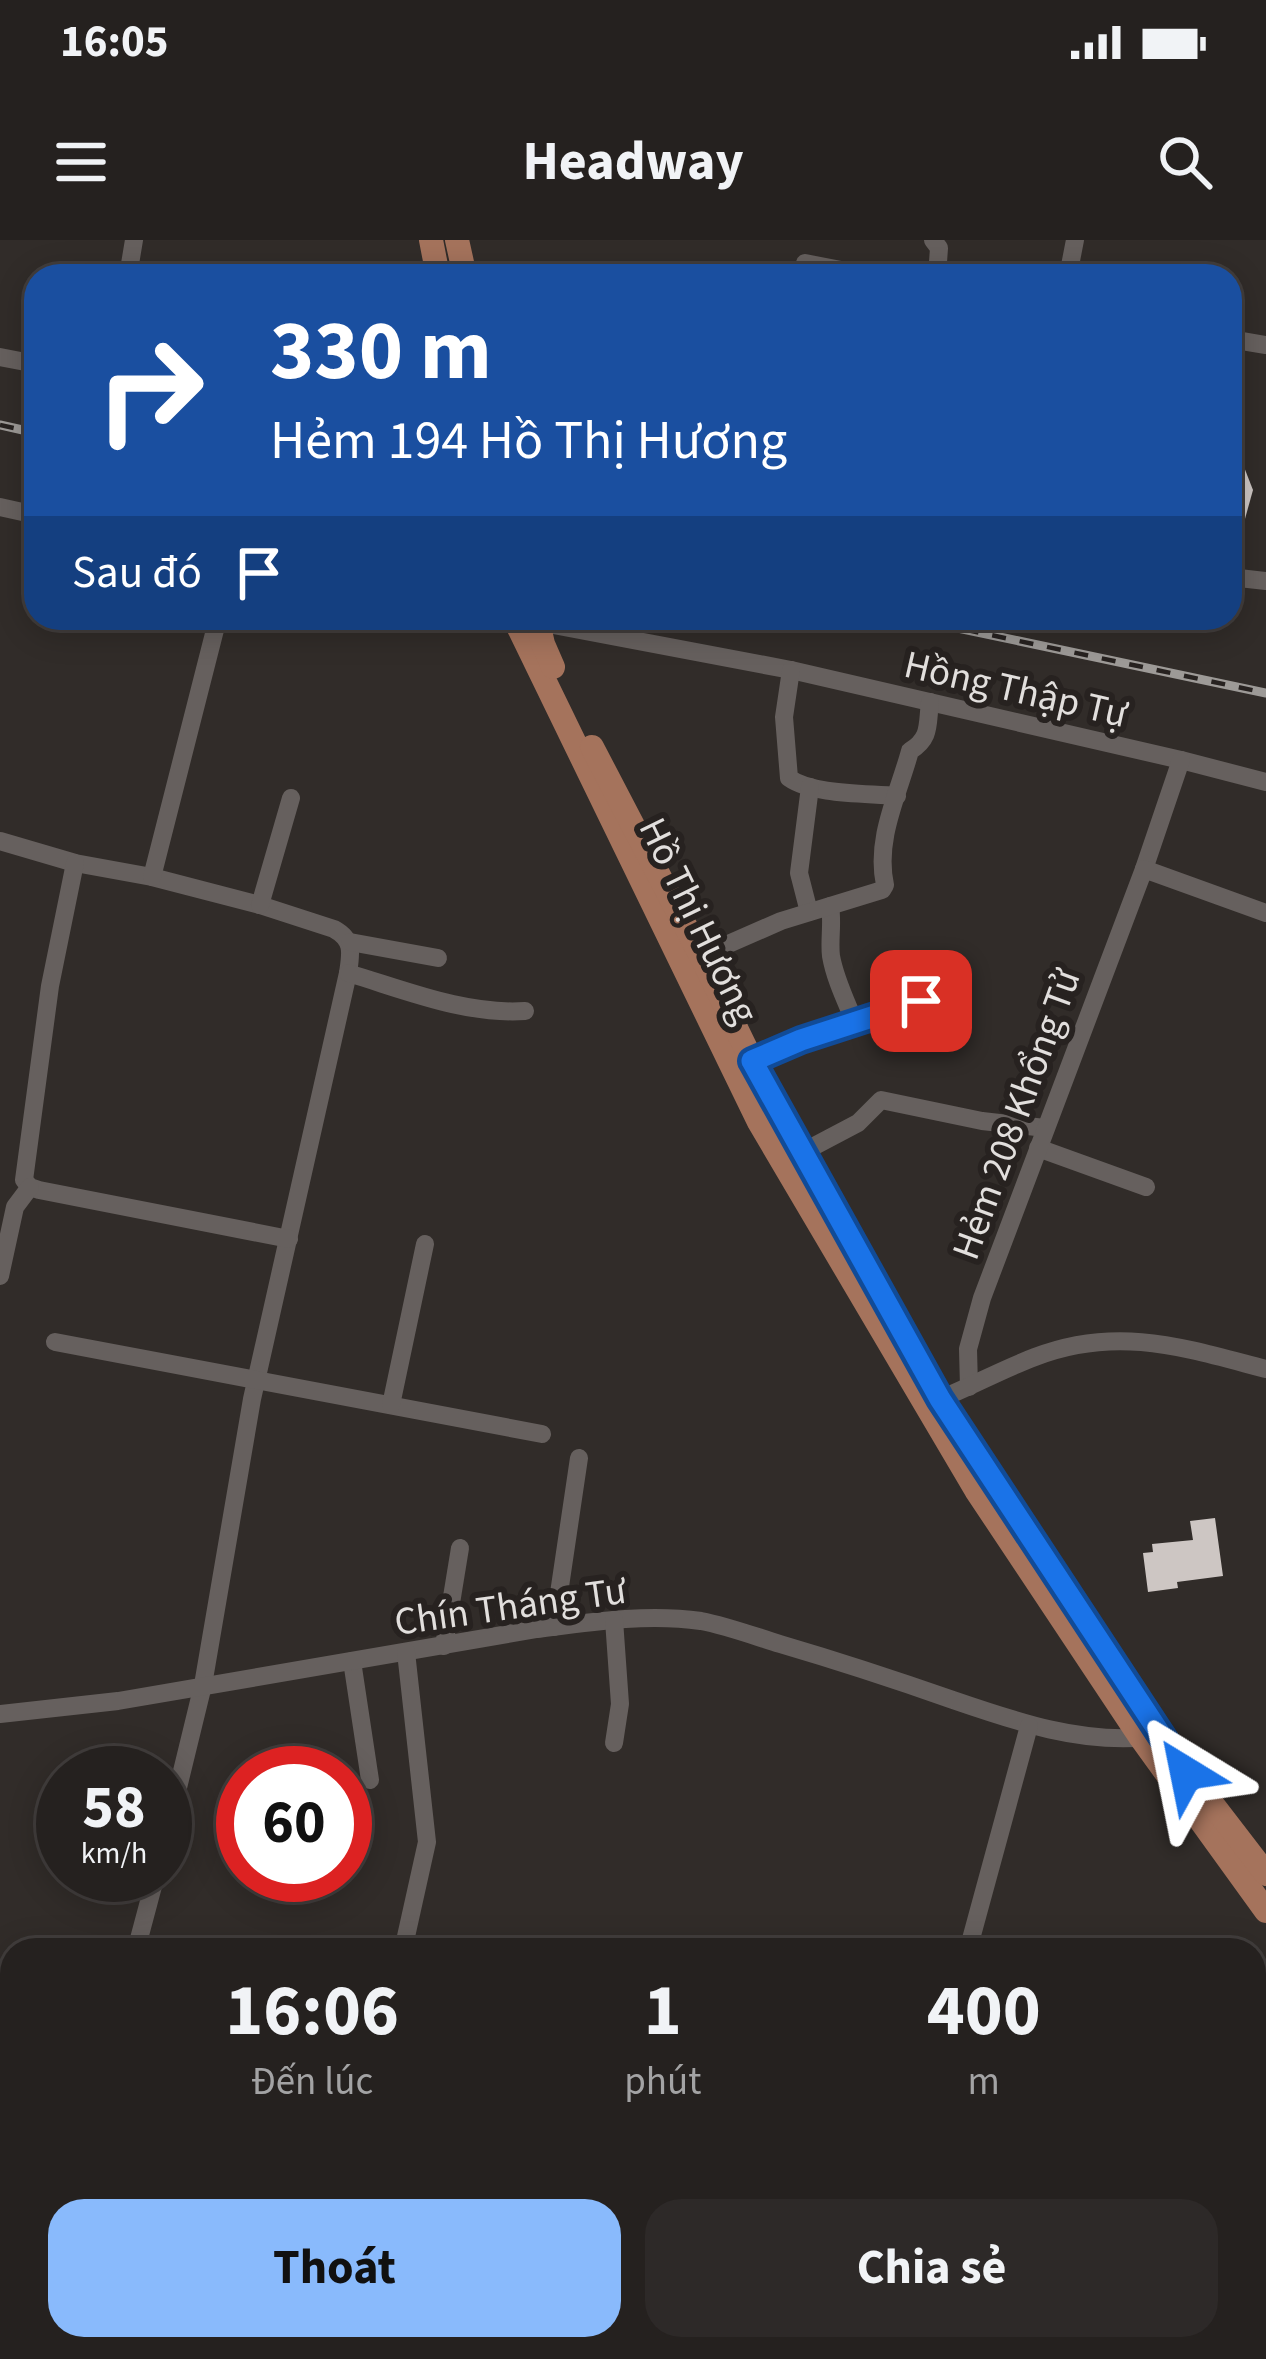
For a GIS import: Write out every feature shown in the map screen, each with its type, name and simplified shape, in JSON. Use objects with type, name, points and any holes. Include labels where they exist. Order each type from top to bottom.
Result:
[{"type":"main road","name":"Hồ Thị Hương","points":[[532,630],[759,1122],[976,1490],[1266,1911]]},
{"type":"main road","name":"Hồ Thị Hương","points":[[534,630],[752,1061],[940,1399],[1150,1737],[1266,1874]]},
{"type":"street","points":[[805,263],[810,264]]},
{"type":"street","points":[[152,877],[215,630]]},
{"type":"street","name":"Hồng Thập Tự","points":[[584,630],[791,670],[1266,782]]},
{"type":"street","points":[[791,670],[784,717],[787,773],[794,782],[810,788],[897,796]]},
{"type":"street","points":[[701,956],[809,912],[882,890],[882,842],[910,751],[926,737],[930,702]]},
{"type":"street","name":"Hẻm 208 Khổng Tử","points":[[969,1387],[968,1349],[974,1322],[1144,869],[1180,760]]},
{"type":"street","points":[[809,912],[799,873],[810,788]]},
{"type":"street","points":[[260,905],[291,798]]},
{"type":"street","points":[[0,841],[260,905],[334,929],[350,942],[348,973],[256,1380],[188,1746]]},
{"type":"street","points":[[75,863],[50,986],[24,1180],[30,1186],[290,1239]]},
{"type":"street","points":[[1144,869],[1266,913]]},
{"type":"street","points":[[830,906],[832,959],[855,1023]]},
{"type":"street","points":[[350,942],[437,958]]},
{"type":"street","points":[[348,973],[461,1006],[503,1013],[525,1011]]},
{"type":"street","points":[[752,1061],[801,1040],[955,990]]},
{"type":"street","points":[[802,1152],[858,1123],[881,1100],[982,1121],[1046,1128]]},
{"type":"street","points":[[1038,1148],[1146,1187]]},
{"type":"street","points":[[0,1276],[14,1207],[30,1186]]},
{"type":"street","points":[[392,1405],[425,1244]]},
{"type":"street","points":[[55,1342],[542,1434]]},
{"type":"street","points":[[940,1399],[1035,1357],[1085,1342],[1154,1342],[1266,1369]]},
{"type":"street","points":[[554,1627],[579,1458]]},
{"type":"street","points":[[444,1646],[460,1548]]},
{"type":"street","name":"Chín Tháng Tư","points":[[0,1714],[118,1701],[554,1627],[671,1619],[705,1622],[816,1654],[1029,1726],[1102,1738],[1150,1737]]},
{"type":"street","points":[[614,1620],[620,1704],[614,1743]]},
{"type":"street","points":[[406,1652],[427,1842],[406,1938]]},
{"type":"street","points":[[352,1661],[365,1746]]},
{"type":"street","points":[[971,1938],[1029,1726]]},
{"type":"street","points":[[139,1938],[149,1902]]},
{"type":"building","points":[[1242,466],[1253,490],[1242,526]]},
{"type":"building","points":[[1215,1518],[1223,1576],[1177,1582],[1178,1588],[1148,1592],[1143,1553],[1153,1552],[1152,1544],[1193,1540],[1190,1521]]},
{"type":"railway","points":[[0,425],[24,430]]},
{"type":"railway","points":[[967,630],[1266,693]]},
{"type":"route","points":[[921,1001],[752,1061],[940,1399],[1186,1773]]}]
